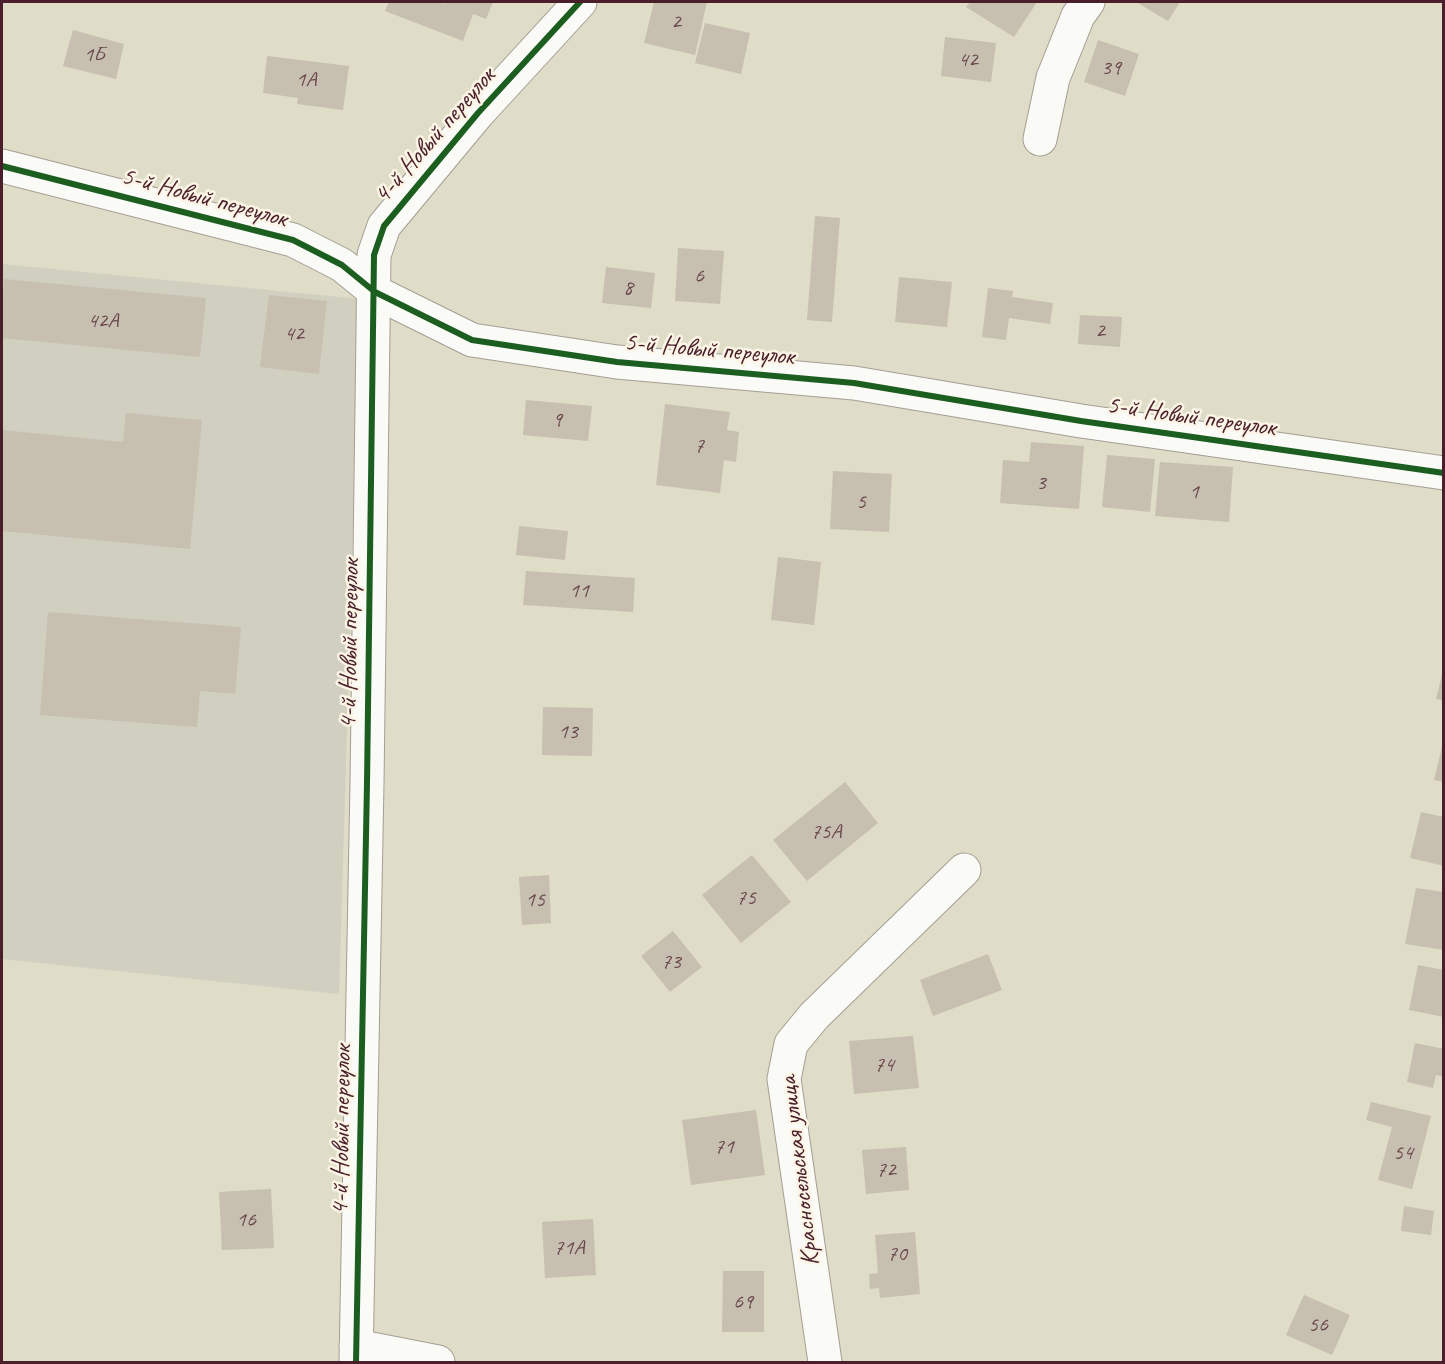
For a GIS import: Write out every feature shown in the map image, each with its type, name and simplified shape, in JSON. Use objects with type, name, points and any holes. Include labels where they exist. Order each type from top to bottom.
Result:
[{"type":"street","name":"4-й Новый переулок","points":[[356,1354],[363,1066],[374,255],[384,226],[478,113],[580,2]]},
{"type":"street","points":[[1040,139],[1053,78],[1078,16],[1088,2]]},
{"type":"street","name":"5-й Новый переулок","points":[[2,166],[293,240],[342,265],[375,292],[472,340],[617,362],[855,382],[1081,421],[1443,473]]},
{"type":"street","name":"Красносельская улица","points":[[825,1362],[784,1080],[791,1044],[814,1016],[964,870]]},
{"type":"street","points":[[356,1354],[438,1362]]},
{"type":"shaded area","points":[[2,264],[360,299],[339,994],[2,959]]},
{"type":"building","points":[[389,2],[446,4],[447,2],[493,2],[486,19],[473,14],[463,41],[385,11]]},
{"type":"building","points":[[654,2],[707,2],[695,55],[644,43]]},
{"type":"building","points":[[970,2],[1037,2],[1014,37],[966,7]]},
{"type":"building","points":[[1136,2],[1180,2],[1168,21]]},
{"type":"building","points":[[705,23],[750,33],[741,74],[695,63]]},
{"type":"building","points":[[73,30],[124,44],[116,79],[63,66]]},
{"type":"building","points":[[945,37],[996,43],[991,82],[941,76]]},
{"type":"building","points":[[1098,40],[1139,54],[1125,96],[1084,82]]},
{"type":"building","points":[[267,56],[349,66],[343,110],[297,104],[298,98],[263,93]]},
{"type":"building","points":[[815,216],[840,218],[832,322],[807,320]]},
{"type":"building","points":[[678,248],[724,251],[720,304],[675,301]]},
{"type":"building","points":[[606,267],[655,273],[651,308],[602,303]]},
{"type":"building","points":[[899,277],[952,282],[947,327],[895,322]]},
{"type":"building","points":[[4,279],[206,298],[200,357],[2,338]]},
{"type":"building","points":[[988,288],[1013,291],[1012,297],[1053,303],[1050,324],[1009,318],[1006,340],[982,337]]},
{"type":"building","points":[[269,295],[327,301],[319,374],[260,367]]},
{"type":"building","points":[[1080,315],[1122,317],[1120,347],[1078,344]]},
{"type":"building","points":[[526,400],[592,406],[588,441],[523,435]]},
{"type":"building","points":[[665,404],[730,412],[727,430],[739,432],[736,462],[724,460],[720,493],[656,485]]},
{"type":"building","points":[[126,413],[202,420],[190,549],[2,531],[2,430],[123,442]]},
{"type":"building","points":[[1031,442],[1084,446],[1079,509],[1000,503],[1003,460],[1029,462]]},
{"type":"building","points":[[1107,455],[1155,459],[1150,512],[1102,507]]},
{"type":"building","points":[[1160,462],[1233,467],[1229,522],[1155,516]]},
{"type":"building","points":[[833,471],[892,474],[889,532],[830,529]]},
{"type":"building","points":[[519,526],[568,531],[565,560],[516,555]]},
{"type":"building","points":[[778,557],[821,562],[814,625],[771,620]]},
{"type":"building","points":[[526,571],[635,578],[633,612],[523,605]]},
{"type":"building","points":[[48,612],[241,627],[235,694],[200,691],[197,727],[40,715]]},
{"type":"building","points":[[1444,671],[1444,701],[1436,699]]},
{"type":"building","points":[[543,707],[593,708],[592,756],[542,755]]},
{"type":"building","points":[[1444,743],[1444,782],[1434,780]]},
{"type":"building","points":[[845,782],[878,823],[807,881],[773,840]]},
{"type":"building","points":[[1421,812],[1444,817],[1444,866],[1410,858]]},
{"type":"building","points":[[752,855],[791,902],[741,943],[702,895]]},
{"type":"building","points":[[549,875],[551,923],[522,925],[519,877]]},
{"type":"building","points":[[1416,888],[1444,892],[1444,950],[1405,944]]},
{"type":"building","points":[[673,931],[702,967],[670,992],[641,956]]},
{"type":"building","points":[[988,954],[1002,990],[933,1016],[920,980]]},
{"type":"building","points":[[1418,965],[1444,970],[1444,1017],[1409,1010]]},
{"type":"building","points":[[913,1036],[919,1088],[854,1094],[849,1041]]},
{"type":"building","points":[[1415,1043],[1444,1049],[1444,1077],[1436,1075],[1433,1088],[1407,1082]]},
{"type":"building","points":[[1371,1102],[1431,1116],[1412,1189],[1378,1180],[1392,1127],[1366,1120]]},
{"type":"building","points":[[756,1110],[765,1175],[691,1185],[682,1120]]},
{"type":"building","points":[[906,1147],[909,1190],[866,1194],[862,1150]]},
{"type":"building","points":[[271,1189],[274,1248],[222,1250],[219,1192]]},
{"type":"building","points":[[1404,1206],[1434,1211],[1431,1235],[1401,1231]]},
{"type":"building","points":[[593,1219],[596,1275],[545,1278],[542,1222]]},
{"type":"building","points":[[915,1232],[920,1294],[880,1298],[879,1288],[870,1289],[869,1274],[878,1273],[875,1235]]},
{"type":"building","points":[[723,1271],[764,1271],[764,1332],[722,1332]]},
{"type":"building","points":[[1304,1295],[1350,1315],[1332,1355],[1286,1335]]},
{"type":"cycle path","points":[[356,1362],[374,255],[384,226],[478,113],[580,2]]},
{"type":"cycle path","points":[[2,166],[293,240],[342,265],[375,292],[472,340],[617,362],[854,383],[1081,421],[1444,473]]}]
